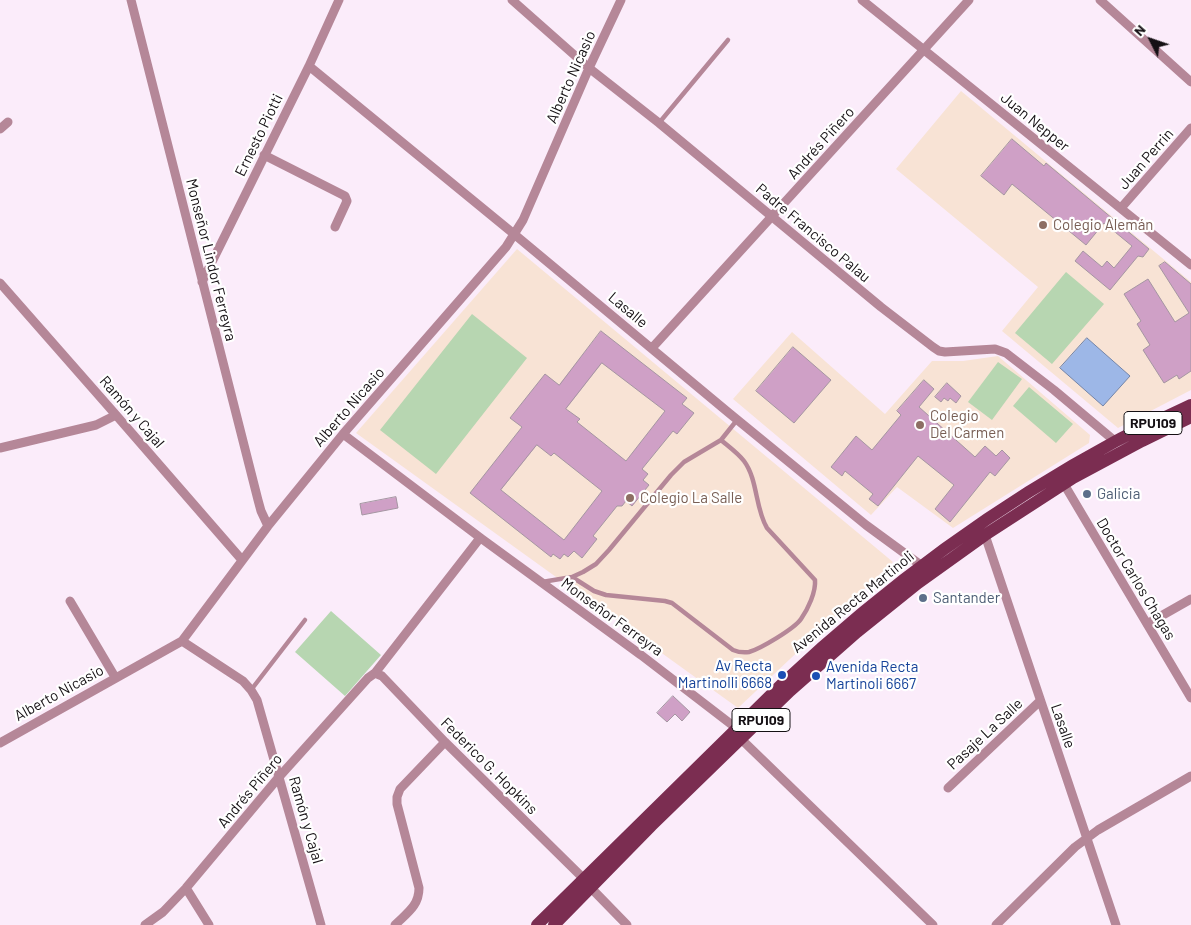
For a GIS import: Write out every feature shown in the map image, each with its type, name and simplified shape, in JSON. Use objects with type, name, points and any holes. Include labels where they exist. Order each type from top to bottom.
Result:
[{"type":"main road","name":"Avenida Recta Martinoli","points":[[926,570],[985,535],[1116,442],[1191,405]]},
{"type":"main road","name":"Avenida Recta Martinoli","points":[[554,925],[588,884],[739,733],[768,697],[821,648],[926,570],[982,523],[1061,480],[1191,417]]},
{"type":"main road","name":"Avenida Recta Martinoli","points":[[537,925],[588,884]]},
{"type":"street","name":"Monseñor Lindor Ferreyra","points":[[132,0],[258,500],[268,526]]},
{"type":"street","name":"Ernesto Piotti","points":[[202,282],[339,0]]},
{"type":"street","name":"Alberto Nicasio","points":[[0,742],[182,640],[268,526],[343,434],[506,247],[523,220],[589,68],[621,0]]},
{"type":"street","name":"Juan Nepper","points":[[862,0],[1191,265]]},
{"type":"street","name":"Andrés Piñero","points":[[652,348],[969,0]]},
{"type":"street","points":[[1100,0],[1191,82]]},
{"type":"street","name":"Padre Francisco Palau","points":[[516,1],[589,68],[659,123],[881,307],[933,347],[945,352],[995,349],[1006,352],[1116,442]]},
{"type":"street","name":"Lasalle","points":[[308,66],[866,526],[926,570]]},
{"type":"street","points":[[0,129],[8,122]]},
{"type":"street","name":"Juan Perrin","points":[[1121,208],[1191,128]]},
{"type":"street","points":[[264,156],[345,196],[347,201],[335,227]]},
{"type":"street","name":"Ramón y Cajal","points":[[0,283],[242,560]]},
{"type":"street","points":[[0,448],[96,425],[116,415]]},
{"type":"street","name":"Monseñor Ferreyra","points":[[343,434],[480,538],[641,655],[739,733],[933,925]]},
{"type":"street","name":"Doctor Carlos Chagas","points":[[1061,480],[1191,698]]},
{"type":"street","name":"Lasalle","points":[[985,535],[1116,925]]},
{"type":"street","name":"Andrés Piñero","points":[[145,925],[163,912],[186,888],[279,777],[374,673],[480,538]]},
{"type":"street","points":[[1147,624],[1191,599]]},
{"type":"street","points":[[70,601],[114,677]]},
{"type":"street","name":"Ramón y Cajal","points":[[182,640],[243,681],[257,700],[322,925]]},
{"type":"street","name":"Federico G. Hopkins","points":[[374,673],[382,676],[444,742],[627,925]]},
{"type":"street","name":"Pasaje La Salle","points":[[948,788],[1040,701]]},
{"type":"street","points":[[395,925],[417,903],[419,896],[419,888],[397,804],[397,797],[400,788],[444,742]]},
{"type":"street","points":[[996,925],[1075,847],[1098,830],[1191,776]]},
{"type":"street","points":[[186,888],[208,925]]},
{"type":"lane","points":[[659,123],[728,40]]},
{"type":"lane","points":[[541,583],[572,577],[596,564],[671,475],[684,462],[721,440],[737,420]]},
{"type":"lane","points":[[572,577],[594,591],[606,595],[672,603],[733,650],[741,652],[750,652],[777,638],[796,624],[801,619],[813,596],[816,587],[815,580],[767,528],[762,520],[751,474],[744,461],[721,440]]},
{"type":"lane","points":[[251,690],[305,620]]},
{"type":"shaded area","name":"Colegio Alemán","points":[[961,91],[1191,282],[1191,390],[1118,428],[1002,331],[1038,287],[896,169]]},
{"type":"shaded area","name":"Colegio La Salle","points":[[517,249],[893,562],[738,708],[356,433]]},
{"type":"shaded area","name":"Colegio Del Carmen","points":[[792,332],[885,414],[932,361],[963,361],[998,356],[1090,435],[1089,443],[953,528],[897,487],[871,515],[733,399]]},
{"type":"green space","points":[[1066,272],[1104,304],[1052,364],[1015,333]]},
{"type":"green space","points":[[472,314],[527,358],[436,474],[380,430]]},
{"type":"green space","points":[[998,362],[1022,379],[992,420],[968,402]]},
{"type":"green space","points":[[1029,387],[1073,424],[1056,443],[1013,406]]},
{"type":"green space","points":[[331,611],[381,655],[345,696],[295,652]]},
{"type":"water","points":[[1087,338],[1130,376],[1103,406],[1060,368]]},
{"type":"building","points":[[1012,139],[1044,166],[1046,163],[1149,249],[1143,257],[1138,256],[1110,290],[1075,261],[1083,251],[1102,267],[1107,261],[1114,268],[1132,246],[1104,223],[1086,245],[1012,184],[1004,195],[981,176]]},
{"type":"building","points":[[1165,262],[1191,284],[1191,371],[1179,379],[1177,375],[1164,383],[1143,350],[1150,345],[1137,324],[1141,321],[1124,294],[1148,279],[1175,322],[1189,313],[1159,266]]},
{"type":"building","name":"Colegio La Salle","points":[[601,331],[687,398],[682,404],[694,413],[677,434],[673,431],[642,469],[648,474],[643,480],[649,485],[632,506],[626,501],[622,506],[617,506],[593,536],[597,539],[582,558],[574,551],[568,557],[564,554],[560,559],[553,554],[551,557],[470,493],[522,427],[510,418],[545,374],[559,385]],"holes":[[[602,363],[665,411],[626,461],[577,422],[580,419],[566,409]],[[537,445],[551,456],[554,453],[602,491],[564,540],[501,490]]]},
{"type":"building","points":[[793,347],[831,380],[794,423],[756,391]]},
{"type":"building","points":[[924,380],[934,389],[919,407],[975,457],[985,446],[996,456],[1002,450],[1010,458],[995,476],[990,472],[950,522],[935,509],[954,485],[918,456],[878,506],[869,499],[873,494],[845,471],[842,476],[831,467],[856,436],[872,450],[901,415],[897,411]]},
{"type":"building","points":[[947,383],[961,396],[956,403],[950,398],[948,401],[944,398],[941,402],[935,397]]},
{"type":"building","points":[[396,497],[398,508],[362,515],[360,504]]},
{"type":"building","points":[[673,696],[690,712],[682,721],[675,714],[667,722],[657,713]]},
{"type":"place","name":"Colegio Alemán","points":[[1043,225]]},
{"type":"place","name":"Colegio Del Carmen","points":[[920,425]]},
{"type":"place","name":"Galicia","points":[[1087,494]]},
{"type":"place","name":"Colegio La Salle","points":[[630,498]]},
{"type":"place","name":"Santander","points":[[923,598]]},
{"type":"place","name":"Av Recta Martinolli 6668","points":[[782,675]]},
{"type":"place","name":"Avenida Recta Martinoli 6667","points":[[816,676]]}]
